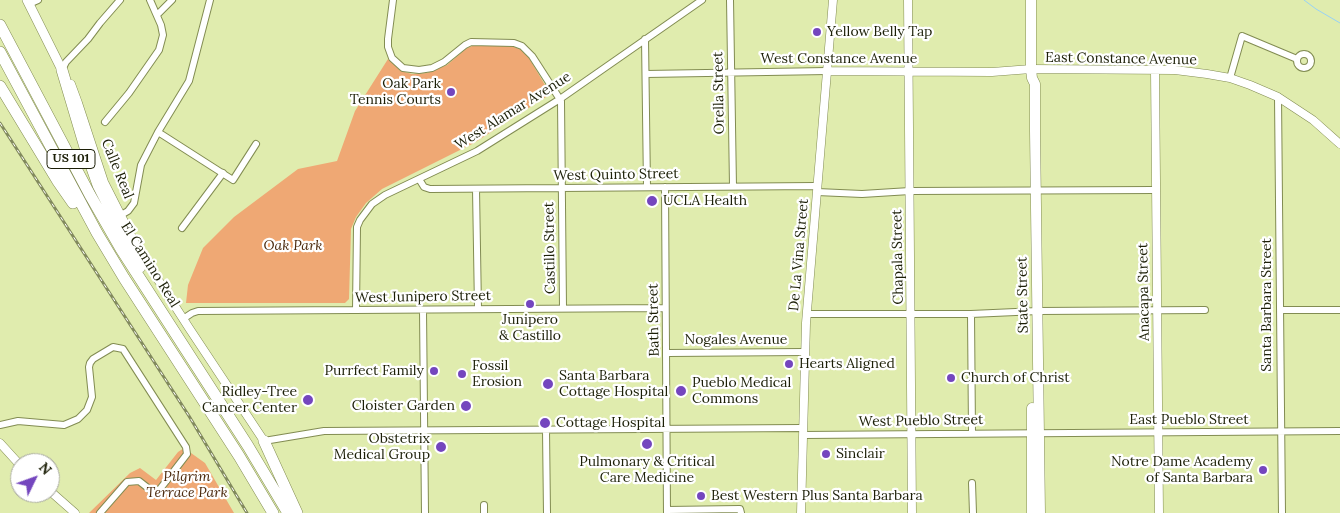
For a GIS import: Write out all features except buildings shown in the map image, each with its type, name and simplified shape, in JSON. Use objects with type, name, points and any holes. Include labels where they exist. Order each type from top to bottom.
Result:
[{"type":"highway","name":"El Camino Real","points":[[0,25],[90,195],[147,290],[248,446],[288,513]]},
{"type":"highway","name":"El Camino Real","points":[[0,52],[81,206],[124,278],[274,513]]},
{"type":"highway","points":[[62,70],[98,185],[141,270],[147,290]]},
{"type":"highway","points":[[0,86],[57,180],[124,278]]},
{"type":"highway","points":[[264,441],[297,513]]},
{"type":"main road","name":"State Street","points":[[1031,0],[1031,73],[1034,84],[1035,311],[1035,432],[1032,513]]},
{"type":"main road","name":"Calle Real","points":[[28,2],[62,70]]},
{"type":"main road","name":"State Street","points":[[1035,432],[1040,513]]},
{"type":"street","points":[[28,2],[38,0]]},
{"type":"street","points":[[62,70],[66,62],[120,0]]},
{"type":"street","points":[[105,122],[130,93],[159,50],[162,35],[158,14],[150,0]]},
{"type":"street","points":[[158,14],[172,0]]},
{"type":"street","points":[[121,215],[130,209],[136,200],[141,165],[188,81],[210,0]]},
{"type":"street","points":[[393,0],[388,47],[394,60],[403,68],[419,70],[432,68],[444,62],[471,42],[514,42],[522,46],[532,56],[560,98]]},
{"type":"street","name":"West Alamar Avenue","points":[[356,310],[356,235],[360,220],[378,199],[477,151],[560,98],[702,0]]},
{"type":"street","name":"Orella Street","points":[[730,0],[732,186]]},
{"type":"street","name":"De La Vina Street","points":[[801,513],[804,352],[834,0]]},
{"type":"street","name":"Chapala Street","points":[[908,0],[912,513]]},
{"type":"street","points":[[1230,78],[1242,36],[1296,59]]},
{"type":"street","points":[[645,40],[647,187]]},
{"type":"street","name":"Calle Real","points":[[62,70],[74,90],[98,167],[148,265],[264,441]]},
{"type":"street","name":"West Constance Avenue","points":[[646,74],[827,71],[1031,73]]},
{"type":"street","name":"East Constance Avenue","points":[[1031,73],[1155,71],[1191,72],[1230,78],[1278,98],[1313,120],[1340,144]]},
{"type":"street","name":"Anacapa Street","points":[[1155,71],[1159,513]]},
{"type":"street","name":"Castillo Street","points":[[560,98],[562,104],[563,308]]},
{"type":"street","name":"Santa Barbara Street","points":[[1278,98],[1282,513]]},
{"type":"street","points":[[158,132],[233,180],[256,144]]},
{"type":"street","points":[[182,228],[223,173]]},
{"type":"street","name":"West Quinto Street","points":[[420,179],[427,188],[476,189],[732,186],[817,189],[862,194],[910,191],[1156,190]]},
{"type":"street","name":"Bath Street","points":[[665,187],[667,511]]},
{"type":"street","points":[[476,189],[478,309]]},
{"type":"street","name":"West Junipero Street","points":[[183,319],[198,311],[665,308]]},
{"type":"street","points":[[423,310],[425,513]]},
{"type":"street","points":[[807,314],[971,314],[1035,311],[1205,310]]},
{"type":"street","points":[[1280,310],[1340,310]]},
{"type":"street","points":[[971,314],[972,433]]},
{"type":"street","points":[[0,425],[18,420],[64,425],[78,419],[87,410],[92,397],[89,367],[92,359],[113,346],[123,348],[186,447],[187,454],[160,490],[153,492],[138,481],[127,482],[100,513]]},
{"type":"street","name":"Nogales Avenue","points":[[667,353],[804,352]]},
{"type":"street","name":"West Pueblo Street","points":[[264,441],[316,432],[666,429],[912,434],[1035,432]]},
{"type":"street","points":[[546,430],[547,513]]},
{"type":"street","name":"East Pueblo Street","points":[[1035,432],[1340,432]]},
{"type":"street","points":[[0,443],[10,454]]},
{"type":"street","points":[[972,483],[972,513]]},
{"type":"street","points":[[60,501],[70,511]]},
{"type":"street","points":[[484,505],[484,513]]},
{"type":"street","points":[[667,511],[740,509],[740,513]]},
{"type":"green space","name":"Oak Park","points":[[475,45],[507,45],[520,49],[529,58],[548,90],[546,97],[474,143],[382,189],[366,203],[356,217],[351,229],[349,299],[345,303],[186,303],[188,285],[203,248],[234,217],[298,169],[337,161],[355,111],[388,59],[401,71],[412,74],[427,73],[447,65],[467,48]]},
{"type":"green space","name":"Pilgrim Terrace Park","points":[[184,448],[205,463],[234,513],[89,513],[130,473],[140,468],[156,480],[178,452]]},
{"type":"waterway","points":[[1304,0],[1340,23]]},
{"type":"railway","points":[[0,123],[189,416],[247,513]]},
{"type":"place","name":"Yellow Belly Tap","points":[[817,32]]},
{"type":"place","name":"Oak Park Tennis Courts","points":[[451,92]]},
{"type":"place","name":"UCLA Health","points":[[652,201]]},
{"type":"place","name":"Junipero & Castillo","points":[[530,304]]},
{"type":"place","name":"Hearts Aligned","points":[[789,364]]},
{"type":"place","name":"Purrfect Family","points":[[434,371]]},
{"type":"place","name":"Fossil Erosion","points":[[462,374]]},
{"type":"place","name":"Church of Christ","points":[[951,378]]},
{"type":"place","name":"Santa Barbara Cottage Hospital","points":[[548,384]]},
{"type":"place","name":"Pueblo Medical Commons","points":[[681,391]]},
{"type":"place","name":"Ridley-Tree Cancer Center","points":[[308,400]]},
{"type":"place","name":"Cloister Garden","points":[[466,406]]},
{"type":"place","name":"Cottage Hospital","points":[[545,423]]},
{"type":"place","name":"Pulmonary & Critical Care Medicine","points":[[647,444]]},
{"type":"place","name":"Obstetrix Medical Group","points":[[441,447]]},
{"type":"place","name":"Sinclair","points":[[826,454]]},
{"type":"place","name":"Notre Dame Academy of Santa Barbara","points":[[1263,470]]},
{"type":"place","name":"Best Western Plus Santa Barbara","points":[[701,496]]}]
